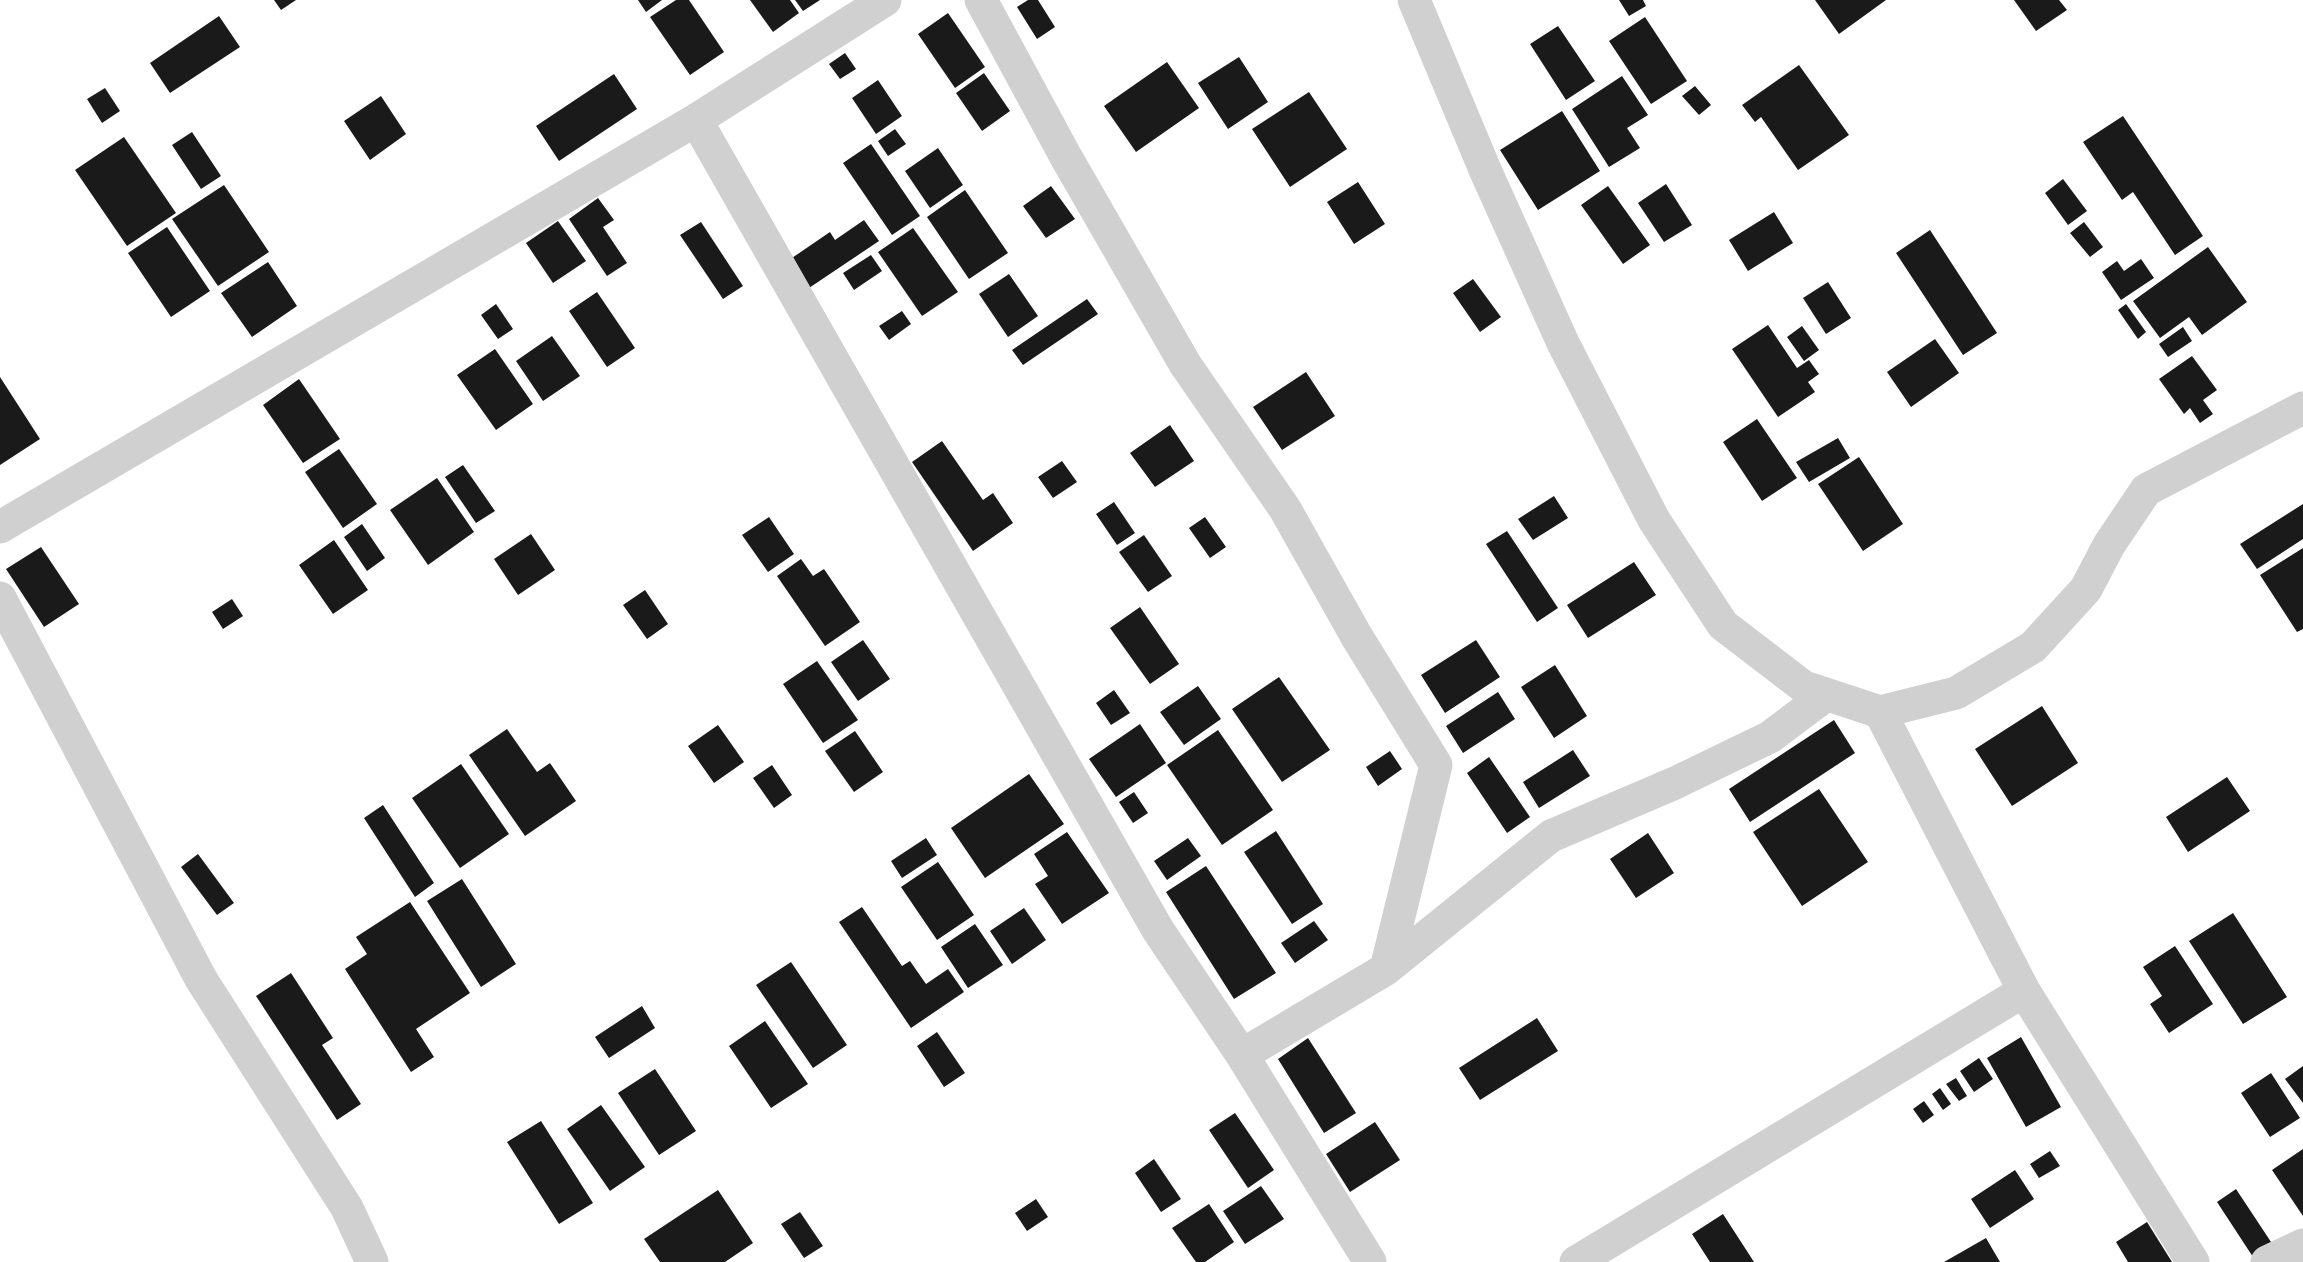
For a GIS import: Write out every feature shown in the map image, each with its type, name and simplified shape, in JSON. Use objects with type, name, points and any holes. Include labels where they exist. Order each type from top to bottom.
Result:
[{"type":"street","points":[[0,527],[696,120],[885,0]]},
{"type":"street","points":[[981,0],[1066,157],[1185,364],[1285,509],[1357,637],[1436,765],[1386,969]]},
{"type":"street","points":[[1414,0],[1486,172],[1563,343],[1654,520],[1723,625],[1804,687],[1880,712],[1956,693],[2033,647],[2086,589],[2109,545],[2146,490],[2303,408]]},
{"type":"street","points":[[696,120],[1158,930],[1242,1055],[1370,1262]]},
{"type":"street","points":[[0,598],[201,979],[347,1208],[372,1262]]},
{"type":"street","points":[[1242,1055],[1386,969],[1551,836],[1675,783],[1770,737],[1826,695]]},
{"type":"street","points":[[1880,712],[2024,991],[2193,1262]]},
{"type":"street","points":[[1576,1262],[2024,991]]},
{"type":"street","points":[[2268,1262],[2303,1245]]},
{"type":"building","points":[[274,0],[296,0],[281,10]]},
{"type":"building","points":[[638,0],[662,0],[646,12]]},
{"type":"building","points":[[676,0],[689,0],[724,52],[690,75],[650,17]]},
{"type":"building","points":[[750,0],[790,0],[799,13],[773,32]]},
{"type":"building","points":[[795,0],[820,0],[803,11]]},
{"type":"building","points":[[1028,0],[1038,0],[1055,27],[1037,39],[1017,7]]},
{"type":"building","points":[[1619,0],[1643,0],[1646,6],[1629,16]]},
{"type":"building","points":[[1815,0],[1886,0],[1839,34]]},
{"type":"building","points":[[2014,0],[2059,0],[2067,10],[2036,31]]},
{"type":"building","points":[[948,13],[985,67],[955,88],[918,34]]},
{"type":"building","points":[[219,16],[240,47],[170,93],[150,63]]},
{"type":"building","points":[[1645,17],[1687,81],[1651,104],[1609,41]]},
{"type":"building","points":[[1558,26],[1595,81],[1566,100],[1530,44]]},
{"type":"building","points":[[845,53],[856,69],[840,79],[829,64]]},
{"type":"building","points":[[1239,57],[1268,102],[1228,129],[1198,83]]},
{"type":"building","points":[[1167,62],[1199,108],[1136,152],[1104,106]]},
{"type":"building","points":[[1799,65],[1849,135],[1798,170],[1761,117],[1755,122],[1742,105]]},
{"type":"building","points":[[984,73],[1010,111],[982,131],[956,93]]},
{"type":"building","points":[[614,74],[637,109],[559,161],[536,126]]},
{"type":"building","points":[[1622,76],[1648,115],[1627,128],[1640,148],[1609,167],[1572,109]]},
{"type":"building","points":[[878,80],[902,116],[876,134],[852,98]]},
{"type":"building","points":[[1695,86],[1711,105],[1699,115],[1682,96]]},
{"type":"building","points":[[105,88],[120,111],[102,123],[87,99]]},
{"type":"building","points":[[1309,92],[1347,149],[1290,187],[1252,129]]},
{"type":"building","points":[[381,96],[406,134],[370,160],[344,121]]},
{"type":"building","points":[[1562,111],[1600,171],[1538,210],[1500,150]]},
{"type":"building","points":[[2123,116],[2203,236],[2175,255],[2133,192],[2122,200],[2083,142]]},
{"type":"building","points":[[895,129],[906,144],[888,156],[878,141]]},
{"type":"building","points":[[192,132],[221,176],[201,189],[172,145]]},
{"type":"building","points":[[124,137],[176,213],[127,246],[75,170]]},
{"type":"building","points":[[871,144],[920,216],[892,235],[843,163]]},
{"type":"building","points":[[938,148],[963,185],[930,208],[905,171]]},
{"type":"building","points":[[2063,179],[2087,211],[2068,225],[2045,193]]},
{"type":"building","points":[[1358,182],[1385,224],[1354,244],[1327,202]]},
{"type":"building","points":[[1666,184],[1692,225],[1664,242],[1638,203]]},
{"type":"building","points":[[224,185],[269,252],[218,286],[172,219]]},
{"type":"building","points":[[1051,186],[1075,219],[1046,238],[1023,206]]},
{"type":"building","points":[[1608,186],[1650,245],[1623,264],[1581,205]]},
{"type":"building","points":[[965,190],[1008,253],[969,279],[927,217]]},
{"type":"building","points":[[598,198],[614,220],[603,227],[627,263],[607,276],[569,219]]},
{"type":"building","points":[[1774,212],[1793,243],[1748,271],[1729,240]]},
{"type":"building","points":[[864,220],[879,241],[809,288],[789,260],[830,232],[835,240]]},
{"type":"building","points":[[558,221],[586,261],[553,283],[526,243]]},
{"type":"building","points":[[701,222],[743,286],[723,299],[680,235]]},
{"type":"building","points":[[2084,222],[2103,247],[2090,257],[2070,233]]},
{"type":"building","points":[[167,227],[210,291],[171,317],[128,253]]},
{"type":"building","points":[[913,228],[958,292],[922,316],[878,252]]},
{"type":"building","points":[[1930,230],[1997,333],[1963,355],[1896,253]]},
{"type":"building","points":[[2208,247],[2247,302],[2202,335],[2189,317],[2160,338],[2133,301]]},
{"type":"building","points":[[871,255],[882,271],[854,290],[843,273]]},
{"type":"building","points":[[2141,259],[2154,278],[2121,300],[2102,272],[2117,261],[2124,271]]},
{"type":"building","points":[[268,262],[297,306],[252,337],[221,293]]},
{"type":"building","points":[[1009,274],[1038,316],[1008,337],[979,294]]},
{"type":"building","points":[[1473,279],[1501,317],[1480,332],[1453,293]]},
{"type":"building","points":[[1828,282],[1851,318],[1826,334],[1803,298]]},
{"type":"building","points":[[597,292],[635,348],[607,367],[569,311]]},
{"type":"building","points":[[1087,299],[1098,314],[1023,365],[1012,350]]},
{"type":"building","points":[[496,304],[513,329],[498,339],[481,315]]},
{"type":"building","points":[[2126,304],[2146,332],[2138,339],[2118,310]]},
{"type":"building","points":[[902,311],[911,324],[889,340],[879,326]]},
{"type":"building","points":[[1768,325],[1797,368],[1809,360],[1819,374],[1808,382],[1815,392],[1778,417],[1732,349]]},
{"type":"building","points":[[1802,326],[1819,350],[1804,361],[1787,337]]},
{"type":"building","points":[[2183,327],[2192,341],[2168,357],[2159,344]]},
{"type":"building","points":[[552,336],[580,376],[543,401],[516,361]]},
{"type":"building","points":[[1935,339],[1959,373],[1911,407],[1887,372]]},
{"type":"building","points":[[495,349],[533,404],[496,430],[457,375]]},
{"type":"building","points":[[2192,356],[2217,390],[2203,400],[2213,414],[2200,423],[2190,408],[2184,414],[2159,379]]},
{"type":"building","points":[[1306,372],[1335,416],[1282,450],[1253,407]]},
{"type":"building","points":[[0,377],[40,439],[0,465]]},
{"type":"building","points":[[299,379],[340,439],[303,463],[263,405]]},
{"type":"building","points":[[1757,419],[1797,478],[1762,501],[1723,442]]},
{"type":"building","points":[[1170,425],[1194,461],[1155,487],[1130,453]]},
{"type":"building","points":[[1838,438],[1850,458],[1809,482],[1796,462]]},
{"type":"building","points":[[942,441],[983,500],[993,493],[1013,523],[973,551],[912,462]]},
{"type":"building","points":[[339,449],[377,504],[343,528],[305,472]]},
{"type":"building","points":[[1859,457],[1903,524],[1863,551],[1818,484]]},
{"type":"building","points":[[1062,461],[1077,482],[1053,498],[1038,477]]},
{"type":"building","points":[[463,465],[495,511],[476,523],[445,477]]},
{"type":"building","points":[[437,478],[474,532],[428,565],[390,510]]},
{"type":"building","points":[[1554,496],[1568,518],[1533,540],[1518,519]]},
{"type":"building","points":[[1114,502],[1135,533],[1117,545],[1096,514]]},
{"type":"building","points":[[2303,504],[2303,539],[2257,569],[2240,544]]},
{"type":"building","points":[[769,517],[794,554],[768,572],[742,535]]},
{"type":"building","points":[[1205,517],[1226,547],[1210,558],[1189,528]]},
{"type":"building","points":[[362,524],[385,558],[367,571],[344,537]]},
{"type":"building","points":[[1507,531],[1558,608],[1537,622],[1486,544]]},
{"type":"building","points":[[531,534],[555,570],[518,595],[494,559]]},
{"type":"building","points":[[1144,535],[1172,576],[1148,592],[1119,552]]},
{"type":"building","points":[[334,540],[368,590],[333,614],[299,565]]},
{"type":"building","points":[[41,547],[79,604],[44,627],[6,569]]},
{"type":"building","points":[[2303,548],[2303,629],[2297,632],[2260,575]]},
{"type":"building","points":[[801,559],[813,576],[824,569],[860,622],[825,646],[777,576]]},
{"type":"building","points":[[1634,562],[1656,595],[1588,638],[1567,605]]},
{"type":"building","points":[[645,590],[668,624],[647,639],[623,605]]},
{"type":"building","points":[[232,599],[243,616],[223,629],[212,612]]},
{"type":"building","points":[[1140,607],[1179,664],[1150,684],[1110,628]]},
{"type":"building","points":[[863,640],[890,679],[858,701],[831,662]]},
{"type":"building","points":[[1476,640],[1500,677],[1445,713],[1421,675]]},
{"type":"building","points":[[817,661],[858,720],[823,743],[783,684]]},
{"type":"building","points":[[1555,665],[1587,716],[1554,738],[1521,687]]},
{"type":"building","points":[[1279,677],[1330,750],[1282,782],[1232,709]]},
{"type":"building","points":[[1198,686],[1221,719],[1184,745],[1160,712]]},
{"type":"building","points":[[1114,690],[1130,713],[1111,725],[1096,703]]},
{"type":"building","points":[[1498,692],[1515,719],[1463,753],[1446,726]]},
{"type":"building","points":[[2042,706],[2078,763],[2012,806],[1975,749]]},
{"type":"building","points":[[1834,720],[1855,753],[1750,822],[1729,789]]},
{"type":"building","points":[[1140,724],[1166,763],[1116,797],[1089,759]]},
{"type":"building","points":[[718,725],[744,762],[714,783],[688,746]]},
{"type":"building","points":[[507,729],[537,772],[550,763],[576,801],[525,836],[469,755]]},
{"type":"building","points":[[1218,730],[1273,810],[1222,845],[1167,765]]},
{"type":"building","points":[[855,731],[883,772],[854,792],[825,751]]},
{"type":"building","points":[[1573,750],[1590,776],[1539,808],[1523,782]]},
{"type":"building","points":[[1390,751],[1402,769],[1378,786],[1366,767]]},
{"type":"building","points":[[1489,757],[1530,817],[1507,833],[1467,773]]},
{"type":"building","points":[[461,764],[509,834],[460,868],[412,798]]},
{"type":"building","points":[[772,765],[792,795],[774,808],[753,778]]},
{"type":"building","points":[[1029,774],[1064,824],[985,878],[951,828]]},
{"type":"building","points":[[2227,777],[2250,811],[2188,852],[2166,817]]},
{"type":"building","points":[[1819,789],[1868,862],[1802,906],[1753,832]]},
{"type":"building","points":[[1134,792],[1148,813],[1133,823],[1119,802]]},
{"type":"building","points":[[383,805],[434,883],[415,897],[364,818]]},
{"type":"building","points":[[1276,831],[1323,904],[1292,924],[1244,852]]},
{"type":"building","points":[[1067,832],[1109,893],[1062,924],[1035,884],[1048,876],[1034,854]]},
{"type":"building","points":[[1648,833],[1674,873],[1636,898],[1610,859]]},
{"type":"building","points":[[926,838],[937,855],[902,878],[891,861]]},
{"type":"building","points":[[1188,838],[1201,856],[1167,880],[1154,861]]},
{"type":"building","points":[[198,854],[234,903],[217,915],[181,867]]},
{"type":"building","points":[[938,862],[974,915],[937,940],[901,887]]},
{"type":"building","points":[[1206,866],[1276,973],[1234,999],[1166,892]]},
{"type":"building","points":[[462,879],[516,964],[481,987],[427,901]]},
{"type":"building","points":[[410,902],[470,993],[416,1029],[434,1057],[411,1072],[345,969],[367,954],[356,937]]},
{"type":"building","points":[[862,907],[902,966],[910,961],[926,984],[948,969],[964,992],[911,1028],[839,922]]},
{"type":"building","points":[[1024,908],[1046,940],[1012,964],[990,931]]},
{"type":"building","points":[[2233,913],[2287,997],[2243,1024],[2189,941]]},
{"type":"building","points":[[1314,921],[1328,940],[1295,963],[1281,943]]},
{"type":"building","points":[[975,924],[1003,965],[968,988],[941,947]]},
{"type":"building","points":[[2175,946],[2213,1004],[2169,1033],[2150,1004],[2162,996],[2143,967]]},
{"type":"building","points":[[791,962],[847,1045],[813,1068],[756,985]]},
{"type":"building","points":[[291,973],[333,1038],[322,1045],[361,1104],[337,1120],[256,996]]},
{"type":"building","points":[[642,1006],[655,1028],[609,1058],[595,1037]]},
{"type":"building","points":[[1537,1018],[1558,1051],[1480,1100],[1459,1068]]},
{"type":"building","points":[[765,1021],[808,1084],[771,1108],[729,1046]]},
{"type":"building","points":[[937,1032],[965,1073],[944,1087],[917,1046]]},
{"type":"building","points":[[2021,1037],[2061,1107],[2026,1127],[1987,1058]]},
{"type":"building","points":[[1308,1038],[1356,1113],[1324,1133],[1278,1059]]},
{"type":"building","points":[[1979,1058],[1993,1079],[1974,1092],[1960,1071]]},
{"type":"building","points":[[2303,1066],[2303,1103],[2285,1079]]},
{"type":"building","points":[[655,1069],[696,1131],[659,1155],[618,1093]]},
{"type":"building","points":[[2271,1073],[2300,1118],[2270,1137],[2241,1093]]},
{"type":"building","points":[[1956,1078],[1967,1096],[1959,1101],[1946,1084]]},
{"type":"building","points":[[1940,1088],[1951,1104],[1943,1110],[1932,1094]]},
{"type":"building","points":[[1924,1101],[1934,1115],[1923,1123],[1913,1109]]},
{"type":"building","points":[[601,1105],[645,1167],[610,1191],[567,1129]]},
{"type":"building","points":[[1235,1113],[1274,1170],[1248,1188],[1209,1130]]},
{"type":"building","points":[[541,1121],[593,1203],[559,1224],[507,1142]]},
{"type":"building","points":[[1375,1122],[1400,1160],[1350,1192],[1326,1154]]},
{"type":"building","points":[[2303,1149],[2303,1216],[2272,1170]]},
{"type":"building","points":[[2050,1151],[2060,1166],[2039,1178],[2030,1164]]},
{"type":"building","points":[[1154,1159],[1181,1199],[1161,1212],[1135,1173]]},
{"type":"building","points":[[2015,1170],[2034,1199],[1990,1228],[1971,1199]]},
{"type":"building","points":[[1261,1186],[1284,1219],[1245,1244],[1223,1211]]},
{"type":"building","points":[[2236,1189],[2273,1245],[2253,1257],[2217,1202]]},
{"type":"building","points":[[718,1190],[753,1243],[725,1262],[660,1262],[644,1239]]},
{"type":"building","points":[[1036,1199],[1048,1217],[1027,1231],[1015,1213]]},
{"type":"building","points":[[1209,1204],[1234,1242],[1205,1262],[1196,1262],[1172,1228]]},
{"type":"building","points":[[800,1212],[823,1246],[804,1258],[781,1224]]},
{"type":"building","points":[[1723,1214],[1754,1262],[1710,1262],[1692,1234]]},
{"type":"building","points":[[2147,1222],[2172,1262],[2128,1262],[2116,1242]]},
{"type":"building","points":[[1986,1238],[2000,1262],[1944,1262]]}]
